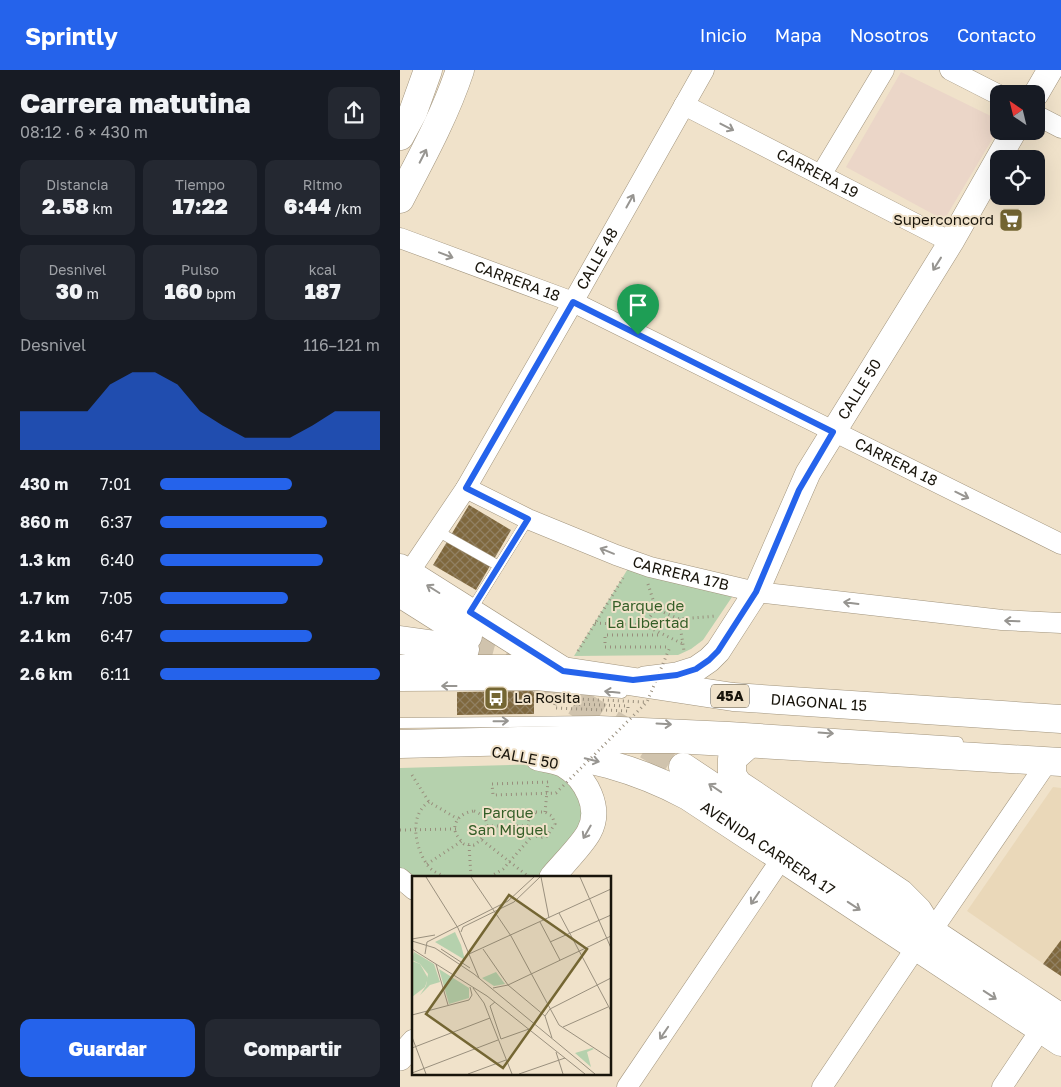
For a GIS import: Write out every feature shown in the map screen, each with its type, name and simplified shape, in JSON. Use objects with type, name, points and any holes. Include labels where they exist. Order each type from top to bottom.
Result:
[{"type":"main road","points":[[400,136],[413,112],[428,70]]},
{"type":"main road","points":[[400,199],[439,124],[460,70]]},
{"type":"main road","points":[[403,578],[467,632],[568,664]]},
{"type":"main road","points":[[400,640],[467,632]]},
{"type":"main road","name":"DIAGONAL 15","points":[[400,670],[506,669],[568,664],[636,692],[1061,719]]},
{"type":"main road","points":[[400,744],[676,739],[1055,761]]},
{"type":"main road","name":"AVENIDA CARRERA 17","points":[[439,743],[550,752],[598,761],[642,774],[688,796],[782,858],[924,939]]},
{"type":"main road","points":[[750,743],[732,759],[732,775],[738,784],[900,893],[918,911],[924,939]]},
{"type":"main road","name":"AVENIDA CARRERA 17","points":[[683,767],[1054,1029]]},
{"type":"street","name":"CALLE 48","points":[[403,578],[466,488],[704,70]]},
{"type":"street","points":[[821,175],[884,70]]},
{"type":"street","points":[[950,70],[990,90]]},
{"type":"street","points":[[1041,85],[1050,70]]},
{"type":"street","name":"CARRERA 19","points":[[684,105],[951,242]]},
{"type":"street","points":[[1045,120],[1061,128]]},
{"type":"street","name":"CALLE 50","points":[[636,692],[696,669],[718,651],[756,592],[799,490],[951,242],[1009,140]]},
{"type":"street","name":"CARRERA 18","points":[[400,238],[573,302],[1061,544]]},
{"type":"street","name":"CARRERA 17B","points":[[466,488],[528,519],[637,562],[756,592],[1002,620],[1061,623]]},
{"type":"street","name":"CALLE 50","points":[[439,743],[539,758],[563,764],[574,773],[588,791],[592,802],[593,819],[589,832],[553,876]]},
{"type":"street","points":[[822,1087],[924,939],[1055,761]]},
{"type":"street","points":[[627,1087],[782,858]]},
{"type":"street","points":[[400,878],[412,888]]},
{"type":"street","points":[[1002,1087],[1054,1029]]},
{"type":"street","points":[[400,1058],[412,1044]]},
{"type":"lane","points":[[467,632],[499,566],[528,519]]},
{"type":"lane","points":[[437,531],[499,566]]},
{"type":"lane","points":[[400,686],[535,685],[636,692]]},
{"type":"lane","points":[[400,723],[599,721],[729,727],[966,743]]},
{"type":"path","points":[[637,562],[656,610],[679,619],[742,613]]},
{"type":"path","points":[[568,664],[637,562]]},
{"type":"path","points":[[644,625],[656,610]]},
{"type":"path","points":[[679,619],[685,656]]},
{"type":"path","points":[[595,623],[644,625],[683,644]]},
{"type":"path","points":[[545,812],[548,782],[492,784],[493,795],[556,792],[670,647],[605,647],[605,635],[658,635]]},
{"type":"path","points":[[574,704],[628,706],[628,711],[555,708],[555,698],[636,692]]},
{"type":"path","points":[[412,775],[429,802],[458,819]]},
{"type":"path","points":[[429,802],[419,812],[415,831],[422,856],[427,864],[430,868],[444,876]]},
{"type":"path","points":[[474,811],[481,814],[487,822],[487,826],[482,840],[474,845],[464,844],[456,834],[458,819],[462,814],[474,811]]},
{"type":"path","points":[[536,812],[545,812],[552,816],[555,824],[547,836],[540,838],[533,834],[528,826],[528,822],[530,817],[536,812]]},
{"type":"path","points":[[487,826],[528,826]]},
{"type":"path","points":[[400,830],[456,830]]},
{"type":"path","points":[[492,876],[503,869],[533,834]]},
{"type":"path","points":[[482,840],[528,876]]},
{"type":"path","points":[[427,864],[462,841]]},
{"type":"path","points":[[469,845],[471,876]]},
{"type":"shaded area","points":[[901,72],[990,116],[990,140],[992,140],[944,220],[846,167]]},
{"type":"shaded area","points":[[1053,787],[1061,788],[1061,976],[967,911]]},
{"type":"green space","name":"Parque de La Libertad","points":[[629,567],[732,597],[703,640],[691,649],[678,655],[574,656]]},
{"type":"green space","name":"Parque San Miguel","points":[[542,764],[560,771],[582,799],[583,825],[544,876],[412,876],[400,872],[400,768]]},
{"type":"building","points":[[469,505],[511,530],[476,590],[433,565]]},
{"type":"building","name":"La Rosita","points":[[534,691],[534,714],[457,715],[457,692]]},
{"type":"building","points":[[1061,940],[1061,976],[1043,964]]},
{"type":"tunnel","points":[[468,636],[683,767]]},
{"type":"tunnel","points":[[465,649],[507,660]]},
{"type":"place","name":"Superconcord","points":[[1011,220]]},
{"type":"place","name":"La Rosita","points":[[496,698]]},
{"type":"route","points":[[573,302],[638,335],[833,432],[799,490],[756,592],[718,651],[696,669],[677,675],[633,680],[563,671],[470,612],[528,519],[466,488],[573,302]]}]
